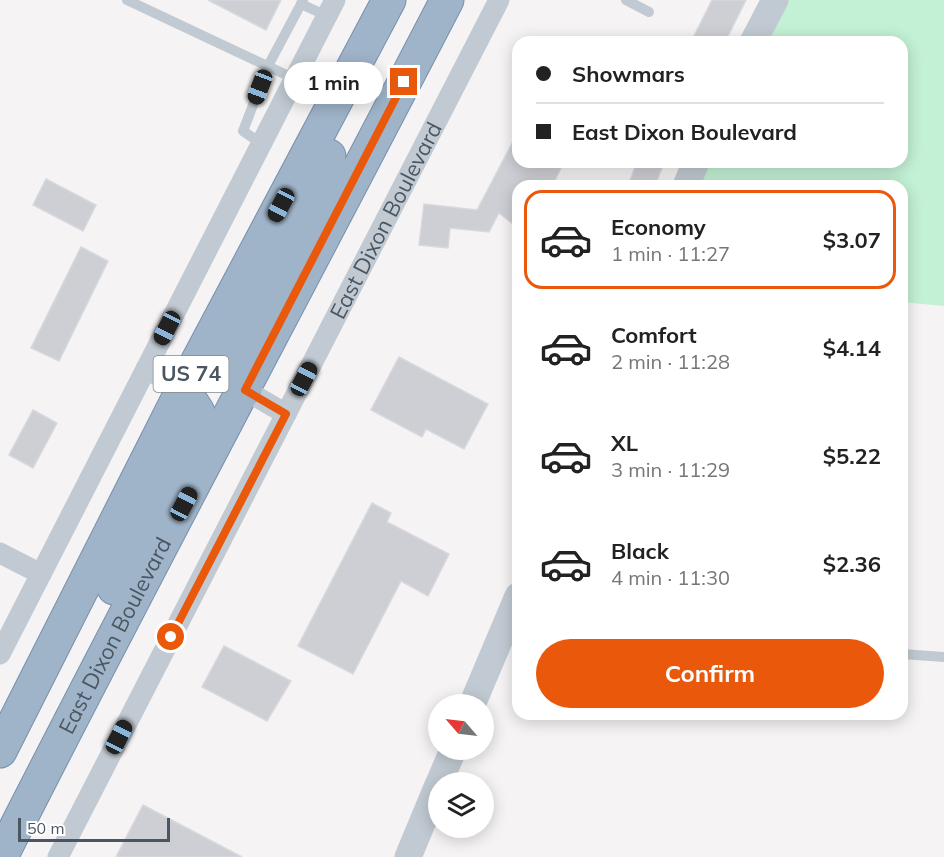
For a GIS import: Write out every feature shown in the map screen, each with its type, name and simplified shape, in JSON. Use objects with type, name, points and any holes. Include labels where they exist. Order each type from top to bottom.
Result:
[{"type":"highway","name":"US 74","points":[[0,751],[183,389],[388,0]]},
{"type":"highway","name":"East Dixon Boulevard","points":[[1,857],[88,685],[245,390],[447,0]]},
{"type":"highway","points":[[245,390],[231,375],[232,358],[285,256],[328,158],[346,82]]},
{"type":"highway","points":[[88,685],[99,624],[114,587],[196,424],[198,412],[183,389]]},
{"type":"street","name":"East Dixon Boulevard","points":[[58,857],[499,0]]},
{"type":"street","points":[[756,36],[775,0]]},
{"type":"street","points":[[0,654],[331,8]]},
{"type":"street","points":[[146,369],[183,389]]},
{"type":"street","points":[[245,390],[286,414]]},
{"type":"street","points":[[0,553],[41,574]]},
{"type":"street","points":[[477,694],[512,618]]},
{"type":"street","points":[[408,857],[428,808]]},
{"type":"lane","points":[[127,0],[295,79]]},
{"type":"lane","points":[[626,0],[649,12]]},
{"type":"lane","points":[[262,144],[243,130],[268,66],[302,2],[331,8]]},
{"type":"lane","points":[[908,654],[944,657]]},
{"type":"green space","points":[[775,0],[944,0],[944,306],[908,303],[908,180],[688,180],[694,168],[908,168],[908,36],[756,36]]},
{"type":"building","points":[[208,0],[281,0],[266,30]]},
{"type":"building","points":[[712,0],[746,0],[728,36],[694,36]]},
{"type":"building","points":[[512,143],[512,168],[561,168],[555,180],[512,180],[512,223],[499,213],[489,232],[450,228],[448,248],[419,245],[424,204],[477,210]]},
{"type":"building","points":[[635,168],[662,168],[657,180],[630,180]]},
{"type":"building","points":[[46,179],[96,205],[83,231],[33,205]]},
{"type":"building","points":[[81,247],[108,261],[59,361],[31,348]]},
{"type":"building","points":[[399,357],[488,404],[464,449],[426,429],[422,437],[371,410]]},
{"type":"building","points":[[33,410],[57,423],[33,468],[9,455]]},
{"type":"building","points":[[372,503],[391,513],[387,522],[449,554],[428,596],[401,581],[353,674],[298,646]]},
{"type":"building","points":[[224,646],[291,681],[267,721],[202,687]]},
{"type":"building","points":[[143,805],[242,857],[116,857]]},
{"type":"route","points":[[171,637],[286,414],[245,390],[404,82]]}]
